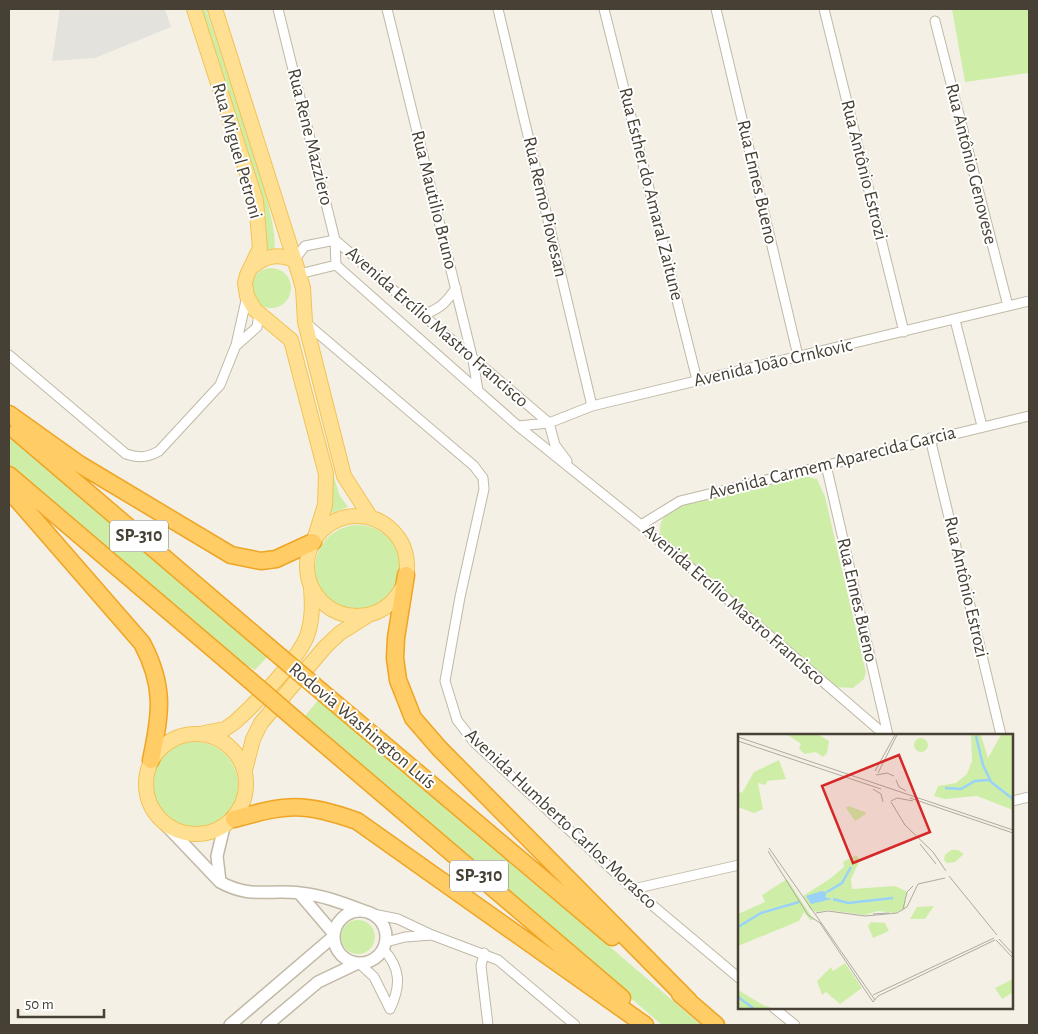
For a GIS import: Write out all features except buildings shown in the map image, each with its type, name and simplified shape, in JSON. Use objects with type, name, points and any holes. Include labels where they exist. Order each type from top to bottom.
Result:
[{"type":"highway","points":[[9,414],[79,464],[231,555],[261,561],[276,559],[314,540]]},
{"type":"highway","name":"Rodovia Washington Luís","points":[[9,424],[270,648],[716,1025]]},
{"type":"highway","name":"Rodovia Washington Luís","points":[[9,475],[654,1025]]},
{"type":"highway","points":[[9,490],[142,643],[151,661],[158,686],[160,710],[152,760]]},
{"type":"highway","points":[[406,575],[396,638],[395,658],[398,680],[414,718],[446,755],[689,1001]]},
{"type":"highway","points":[[229,823],[270,809],[299,806],[321,808],[357,821],[645,1025]]},
{"type":"main road","name":"Rua Miguel Petroni","points":[[194,9],[256,201],[260,248],[245,283],[247,296]]},
{"type":"main road","name":"Rua Miguel Petroni","points":[[215,9],[300,274],[303,288],[305,322],[344,476],[371,518]]},
{"type":"main road","points":[[252,266],[262,259],[274,256],[294,260]]},
{"type":"main road","points":[[202,734],[216,738],[229,746],[239,756],[245,770],[246,796],[229,823],[212,833],[185,834],[172,829],[160,819],[150,806],[146,791],[146,775],[152,760],[160,748],[172,740],[187,735],[224,729],[235,722],[300,650],[308,634],[313,612],[307,572],[308,556],[325,506],[326,474],[291,340],[259,314],[251,305],[247,296]]},
{"type":"main road","points":[[278,330],[291,330],[305,322]]},
{"type":"main road","points":[[245,770],[253,739],[261,723],[326,647],[340,633],[393,602],[402,590],[407,561],[399,540],[384,524],[371,518],[356,516],[340,519],[326,526],[314,540]]},
{"type":"main road","points":[[310,586],[318,598],[328,607],[347,615],[367,616]]},
{"type":"street","name":"Rua Rene Mazziero","points":[[278,9],[335,240],[336,265]]},
{"type":"street","name":"Rua Mautilio Bruno","points":[[387,9],[456,288],[473,360],[478,391]]},
{"type":"street","name":"Rua Remo Piovesan","points":[[498,9],[592,406]]},
{"type":"street","name":"Rua Esther do Amaral Zaitune","points":[[604,9],[697,380]]},
{"type":"street","name":"Rua Ennes Bueno","points":[[716,9],[798,356]]},
{"type":"street","name":"Rua Antônio Estrozi","points":[[824,9],[904,332]]},
{"type":"street","name":"Rua Antônio Genovese","points":[[935,21],[1008,306]]},
{"type":"street","name":"Avenida Ercílio Mastro Francisco","points":[[294,260],[305,246],[335,240],[473,360],[549,423],[550,434],[559,452],[580,478]]},
{"type":"street","name":"Avenida Ercílio Mastro Francisco","points":[[300,274],[336,265],[518,426],[580,478],[641,525],[886,734]]},
{"type":"street","points":[[421,315],[435,311],[446,304],[456,288]]},
{"type":"street","points":[[9,355],[126,454],[140,458],[150,456],[159,451],[220,385],[236,345],[247,296]]},
{"type":"street","name":"Avenida João Crnkovic","points":[[518,426],[549,423],[592,406],[1029,301]]},
{"type":"street","points":[[236,345],[257,327],[259,314]]},
{"type":"street","points":[[955,320],[982,426]]},
{"type":"street","name":"Avenida Humberto Carlos Morasco","points":[[305,322],[474,466],[483,478],[484,489],[481,511],[460,596],[445,681],[457,720],[474,742],[633,889],[738,977]]},
{"type":"street","name":"Avenida Carmem Aparecida Garcia","points":[[641,525],[680,501],[930,438],[1029,416]]},
{"type":"street","name":"Rua Antônio Estrozi","points":[[930,438],[1001,734]]},
{"type":"street","name":"Rua Ennes Bueno","points":[[826,465],[887,734]]},
{"type":"street","points":[[1013,801],[1029,797]]},
{"type":"street","points":[[160,819],[220,882],[250,893],[299,893],[338,901],[368,913],[381,921],[386,931],[385,945],[394,963],[398,977],[397,993],[390,1009],[374,977],[358,963],[350,960],[338,950],[334,935],[299,893]]},
{"type":"street","points":[[220,882],[217,856],[229,823]]},
{"type":"street","points":[[633,889],[738,864]]},
{"type":"street","points":[[230,1025],[334,935],[338,924],[344,916],[354,912],[398,919],[432,935],[484,953],[498,960],[576,1025]]},
{"type":"street","points":[[267,1025],[318,982],[358,963],[369,961],[385,945],[405,937],[432,935]]},
{"type":"street","points":[[484,953],[481,966],[488,1025]]},
{"type":"street","points":[[775,1009],[795,1025]]},
{"type":"green space","points":[[200,9],[206,9],[248,133],[269,206],[274,233],[274,249],[266,249]]},
{"type":"green space","points":[[952,9],[1029,9],[1029,73],[965,82]]},
{"type":"green space","points":[[275,268],[282,271],[288,277],[291,288],[290,296],[282,305],[275,308],[267,308],[260,305],[252,296],[251,284],[254,277],[263,269]]},
{"type":"green space","points":[[9,432],[269,655],[255,670],[243,663],[9,465]]},
{"type":"green space","points":[[326,453],[340,496],[348,507],[326,515]]},
{"type":"green space","points":[[803,476],[817,479],[825,497],[866,672],[864,679],[853,688],[835,687],[662,539],[660,525],[666,514],[673,507]]},
{"type":"green space","points":[[358,525],[375,528],[389,537],[398,551],[401,568],[398,585],[389,599],[375,608],[358,611],[341,608],[327,599],[318,585],[315,568],[318,551],[327,537],[341,528]]},
{"type":"green space","points":[[320,698],[701,1025],[662,1025],[304,717]]},
{"type":"green space","points":[[195,742],[211,745],[219,749],[231,761],[235,769],[238,785],[235,801],[231,809],[219,821],[211,825],[195,828],[179,825],[171,821],[159,809],[155,801],[152,785],[155,769],[159,761],[171,749],[179,745]]},
{"type":"green space","points":[[358,920],[365,921],[370,925],[374,930],[374,944],[370,949],[365,953],[358,954],[351,953],[346,949],[342,944],[341,937],[342,930],[346,925],[351,921]]},
{"type":"shaded area","points":[[60,9],[165,9],[171,27],[95,58],[52,61]]}]
